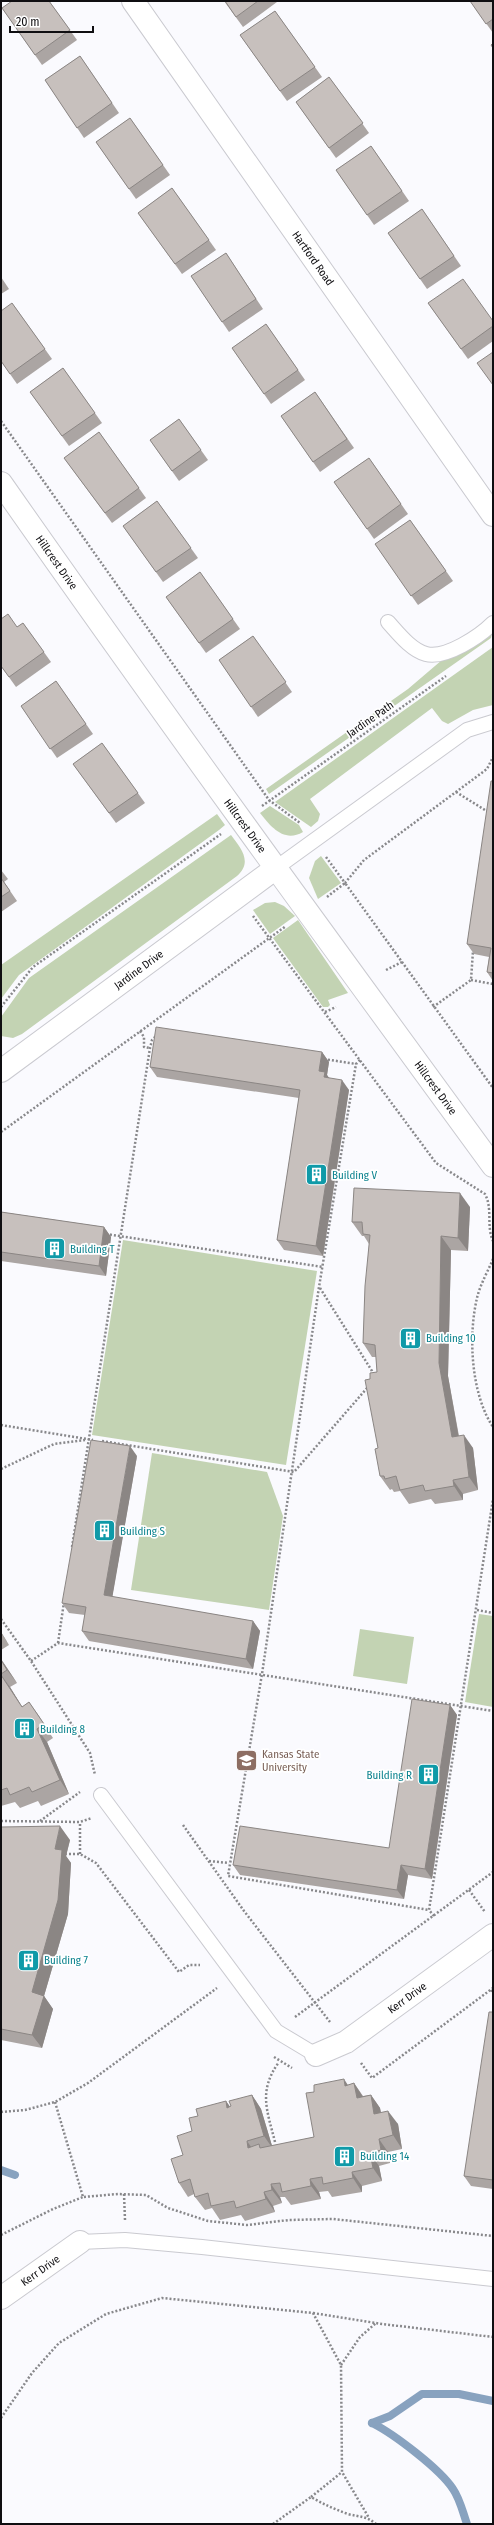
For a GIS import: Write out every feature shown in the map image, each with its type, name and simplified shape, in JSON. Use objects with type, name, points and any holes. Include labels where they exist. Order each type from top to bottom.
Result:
[{"type":"street","name":"Hartford Road","points":[[133,1],[493,516]]},
{"type":"street","name":"Hillcrest Drive","points":[[1,483],[143,686],[242,819],[493,1166]]},
{"type":"street","name":"Jardine Drive","points":[[1,1071],[276,868]]},
{"type":"street","name":"Kerr Drive","points":[[316,2055],[346,2042],[491,1926]]},
{"type":"street","name":"Kerr Drive","points":[[1,2298],[80,2242]]},
{"type":"lane","points":[[388,622],[419,650],[436,654],[464,644],[493,623]]},
{"type":"lane","points":[[276,868],[467,730],[493,722]]},
{"type":"lane","points":[[101,1795],[276,2031],[316,2055]]},
{"type":"lane","points":[[80,2242],[125,2240],[195,2246],[493,2279]]},
{"type":"path","points":[[1,421],[269,800],[302,824]]},
{"type":"path","name":"Jardine Path","points":[[256,809],[452,671]]},
{"type":"path","points":[[320,902],[345,883],[364,860],[487,769],[493,757]]},
{"type":"path","points":[[456,792],[493,814]]},
{"type":"path","points":[[1,1007],[33,967],[228,829]]},
{"type":"path","points":[[324,853],[433,1007],[493,1088]]},
{"type":"path","points":[[250,912],[436,1164],[485,1194],[490,1210],[490,1232],[493,1241]]},
{"type":"path","points":[[1,1132],[291,922]]},
{"type":"path","points":[[471,980],[473,950]]},
{"type":"path","points":[[386,970],[402,962]]},
{"type":"path","points":[[433,1007],[471,980],[493,984]]},
{"type":"path","points":[[325,1012],[336,1007]]},
{"type":"path","points":[[140,1031],[144,1037],[144,1047],[150,1048]]},
{"type":"path","points":[[72,1549],[150,1048],[154,1037],[160,1035]]},
{"type":"path","points":[[323,1059],[356,1064]]},
{"type":"path","points":[[360,1060],[356,1064],[319,1287],[294,1472],[228,1876],[429,1910],[434,1916]]},
{"type":"path","points":[[98,1233],[323,1267]]},
{"type":"path","points":[[493,1259],[477,1298],[473,1337],[474,1371],[484,1406],[493,1426]]},
{"type":"path","points":[[294,1472],[373,1382],[372,1371],[319,1287]]},
{"type":"path","points":[[1,1425],[294,1472]]},
{"type":"path","points":[[1,1469],[54,1444],[88,1439]]},
{"type":"path","points":[[429,1910],[477,1610],[493,1499]]},
{"type":"path","points":[[58,1643],[65,1596]]},
{"type":"path","points":[[477,1610],[493,1613]]},
{"type":"path","points":[[1,1619],[31,1660],[90,1753],[101,1795]]},
{"type":"path","points":[[31,1660],[58,1643],[493,1711]]},
{"type":"path","points":[[39,1822],[96,1780]]},
{"type":"path","points":[[1,1821],[80,1822],[114,1811]]},
{"type":"path","points":[[80,1822],[80,1854]]},
{"type":"path","points":[[183,1825],[314,2004],[346,2042],[360,2062]]},
{"type":"path","points":[[65,1854],[80,1854],[96,1863],[180,1972],[190,1964],[204,1966]]},
{"type":"path","points":[[209,1861],[229,1863]]},
{"type":"path","points":[[276,2031],[493,1872]]},
{"type":"path","points":[[469,1890],[491,1926]]},
{"type":"path","points":[[215,1982],[218,1988],[222,1991]]},
{"type":"path","points":[[1,2112],[25,2110],[55,2102],[88,2083],[218,1988]]},
{"type":"path","points":[[275,2142],[264,2097],[271,2073],[279,2062]]},
{"type":"path","points":[[55,2102],[83,2197]]},
{"type":"path","points":[[1,2235],[53,2209],[83,2197],[118,2194],[146,2195],[168,2208],[208,2221],[247,2225],[289,2220],[333,2219],[493,2236]]},
{"type":"path","points":[[1,2418],[32,2372],[59,2343],[106,2314],[162,2298],[313,2313],[376,2323],[493,2337]]},
{"type":"path","points":[[313,2313],[341,2364],[342,2472],[369,2518],[376,2524]]},
{"type":"path","points":[[341,2364],[360,2337],[376,2323]]},
{"type":"path","points":[[273,2524],[311,2497],[342,2472]]},
{"type":"path","points":[[311,2497],[325,2506],[369,2518]]},
{"type":"green space","points":[[493,629],[491,638],[269,794],[266,789],[408,689],[442,660]]},
{"type":"green space","points":[[493,647],[493,705],[473,710],[448,724],[442,721],[432,708],[310,799],[320,814],[318,821],[311,827],[275,802]]},
{"type":"green space","points":[[270,806],[299,825],[303,832],[290,836],[278,832],[260,813]]},
{"type":"green space","points":[[217,814],[225,825],[19,975],[1,999],[1,965]]},
{"type":"green space","points":[[231,835],[242,850],[245,860],[242,871],[237,876],[22,1034],[13,1038],[1,1036],[1,1017],[29,978]]},
{"type":"green space","points":[[321,856],[341,883],[318,899],[309,878],[315,861]]},
{"type":"green space","points":[[275,902],[284,906],[295,916],[270,934],[253,910],[265,903]]},
{"type":"green space","points":[[298,920],[348,993],[328,1000],[330,1005],[328,1007],[323,1007],[273,938]]},
{"type":"green space","points":[[123,1240],[317,1271],[286,1465],[92,1435]]},
{"type":"green space","points":[[152,1453],[267,1472],[283,1516],[269,1610],[131,1590]]},
{"type":"green space","points":[[479,1614],[493,1616],[493,1707],[465,1702]]},
{"type":"green space","points":[[360,1629],[414,1637],[407,1684],[353,1676]]},
{"type":"building","points":[[12,1],[49,1],[70,30],[35,55],[2,8]]},
{"type":"building","points":[[225,1],[258,1],[236,17]]},
{"type":"building","points":[[470,1],[493,1],[493,19],[486,24]]},
{"type":"building","points":[[275,11],[315,67],[280,91],[240,35]]},
{"type":"building","points":[[80,56],[112,103],[77,128],[45,80]]},
{"type":"building","points":[[329,77],[363,123],[329,148],[296,102]]},
{"type":"building","points":[[130,118],[163,165],[129,189],[96,142]]},
{"type":"building","points":[[371,146],[402,191],[367,215],[336,170]]},
{"type":"building","points":[[172,188],[209,240],[175,264],[138,213]]},
{"type":"building","points":[[422,209],[454,256],[420,279],[388,233]]},
{"type":"building","points":[[226,253],[256,299],[222,322],[191,276]]},
{"type":"building","points":[[463,279],[493,321],[493,326],[461,349],[428,303]]},
{"type":"building","points":[[12,303],[45,349],[10,374],[1,361],[1,311]]},
{"type":"building","points":[[266,324],[298,370],[264,394],[232,348]]},
{"type":"building","points":[[493,352],[493,385],[477,363]]},
{"type":"building","points":[[63,368],[95,413],[62,436],[30,392]]},
{"type":"building","points":[[315,392],[347,439],[313,462],[281,416]]},
{"type":"building","points":[[179,419],[201,450],[172,471],[150,440]]},
{"type":"building","points":[[99,432],[139,488],[105,513],[64,458]]},
{"type":"building","points":[[369,458],[401,504],[367,529],[334,482]]},
{"type":"building","points":[[157,501],[191,548],[156,572],[123,526]]},
{"type":"building","points":[[410,520],[446,571],[411,596],[375,544]]},
{"type":"building","points":[[200,572],[233,619],[199,643],[166,597]]},
{"type":"building","points":[[8,614],[17,627],[23,623],[44,652],[9,677],[1,666],[1,619]]},
{"type":"building","points":[[253,636],[286,682],[251,707],[219,660]]},
{"type":"building","points":[[56,681],[86,724],[50,749],[21,706]]},
{"type":"building","points":[[102,743],[138,793],[109,813],[73,764]]},
{"type":"building","points":[[491,781],[493,781],[493,973],[487,972],[491,948],[467,944]]},
{"type":"building","points":[[1,878],[10,891],[1,897]]},
{"type":"building","name":"Building V","points":[[156,1027],[322,1052],[319,1071],[325,1072],[324,1077],[342,1080],[316,1246],[277,1240],[300,1090],[150,1067]]},
{"type":"building","name":"Building 10","points":[[354,1188],[460,1193],[458,1238],[441,1236],[439,1363],[452,1437],[464,1435],[469,1477],[453,1480],[454,1486],[425,1491],[423,1485],[400,1490],[396,1476],[385,1479],[384,1476],[380,1476],[375,1449],[378,1448],[365,1380],[370,1379],[370,1373],[377,1372],[375,1345],[363,1343],[365,1286],[370,1235],[363,1234],[362,1222],[352,1222]]},
{"type":"building","name":"Building T","points":[[1,1212],[104,1227],[99,1266],[1,1252]]},
{"type":"building","name":"Building S","points":[[91,1440],[130,1446],[104,1595],[253,1621],[246,1659],[82,1631],[86,1607],[62,1603]]},
{"type":"building","points":[[1,1660],[7,1670],[1,1674]]},
{"type":"building","name":"Building 8","points":[[1,1675],[22,1707],[29,1702],[44,1724],[37,1729],[60,1780],[32,1792],[29,1787],[10,1795],[7,1788],[1,1790]]},
{"type":"building","name":"Building R","points":[[412,1699],[450,1705],[425,1869],[401,1865],[397,1890],[233,1865],[240,1826],[389,1848]]},
{"type":"building","name":"Building 7","points":[[60,1826],[55,1849],[62,1850],[58,1900],[32,1992],[44,1996],[32,2035],[1,2029],[1,1827]]},
{"type":"building","points":[[489,2012],[493,2012],[493,2180],[464,2176]]},
{"type":"building","name":"Building 14","points":[[344,2079],[345,2086],[354,2083],[357,2098],[371,2095],[374,2114],[388,2111],[393,2135],[379,2139],[381,2150],[370,2153],[373,2168],[352,2172],[353,2178],[323,2184],[322,2177],[310,2179],[311,2186],[282,2192],[280,2183],[271,2184],[272,2190],[264,2192],[266,2199],[236,2208],[234,2201],[211,2206],[208,2193],[195,2197],[190,2179],[179,2183],[171,2159],[183,2155],[177,2136],[192,2131],[189,2118],[198,2116],[196,2109],[226,2101],[227,2108],[231,2106],[229,2101],[252,2095],[264,2136],[247,2141],[248,2148],[259,2144],[260,2148],[314,2137],[306,2093],[314,2092],[314,2085]]},
{"type":"waterway","points":[[1,2170],[15,2175]]},
{"type":"waterway","points":[[372,2423],[390,2416],[422,2394],[459,2394],[493,2401]]},
{"type":"waterway","points":[[372,2423],[392,2435],[416,2453],[447,2481],[458,2497],[467,2524]]},
{"type":"place","name":"Building V","points":[[316,1175]]},
{"type":"place","name":"Building T","points":[[55,1249]]},
{"type":"place","name":"Building 10","points":[[411,1338]]},
{"type":"place","name":"Building S","points":[[104,1531]]},
{"type":"place","name":"Building 8","points":[[24,1729]]},
{"type":"place","name":"Kansas State University","points":[[247,1760]]},
{"type":"place","name":"Building R","points":[[428,1775]]},
{"type":"place","name":"Building 7","points":[[28,1960]]},
{"type":"place","name":"Building 14","points":[[344,2156]]}]
